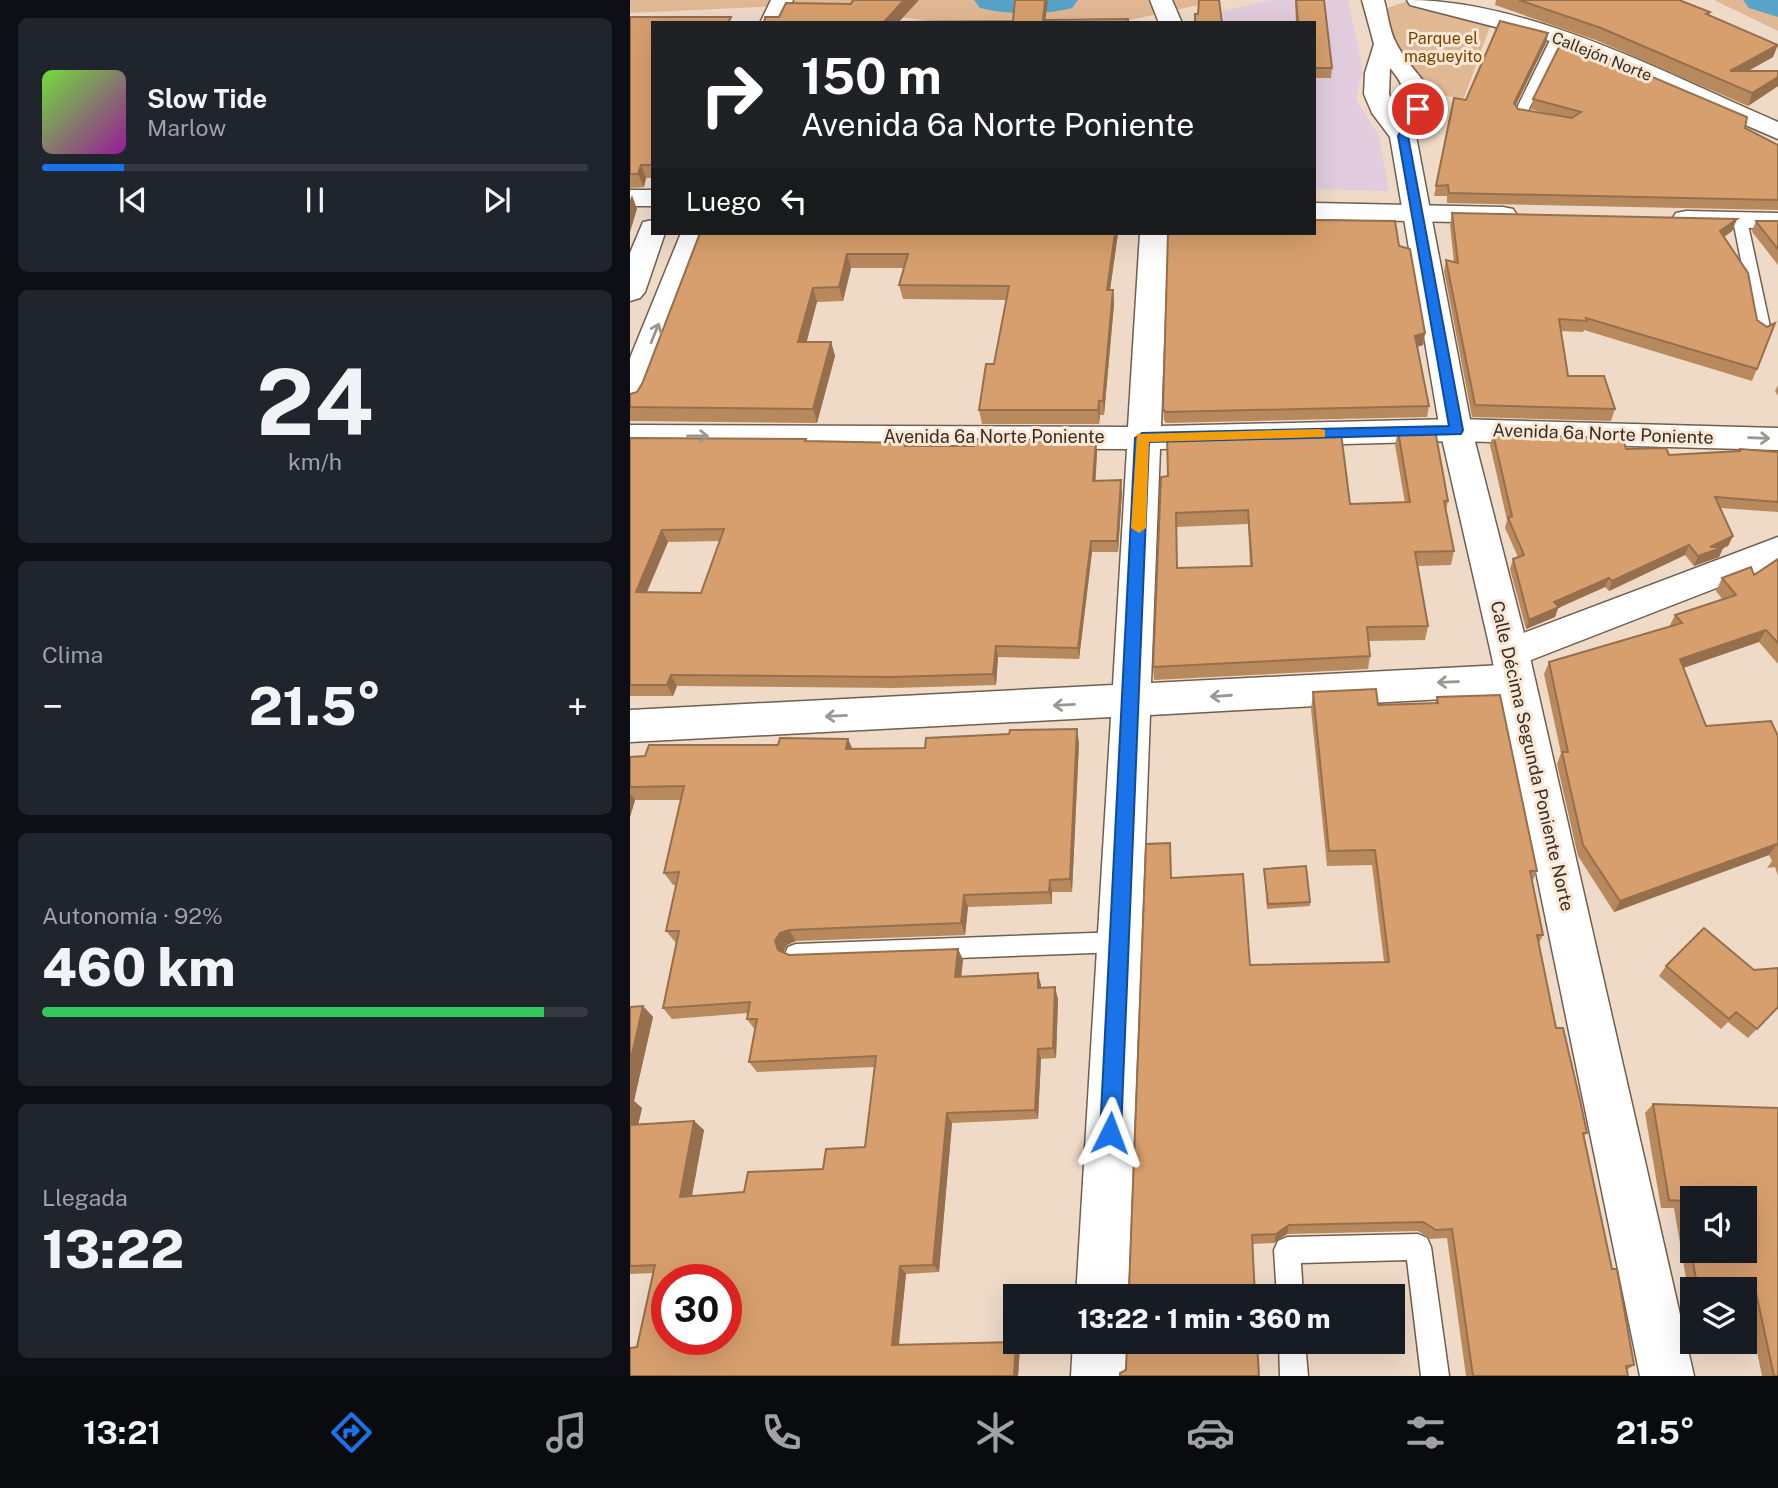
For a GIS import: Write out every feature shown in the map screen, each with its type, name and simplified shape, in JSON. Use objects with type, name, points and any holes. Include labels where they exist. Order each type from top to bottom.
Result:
[{"type":"street","points":[[1373,0],[1385,45],[1419,91],[1418,109],[1403,136],[1380,109],[1374,93],[1374,77],[1385,45]]},
{"type":"street","name":"Callejón Norte","points":[[1418,0],[1558,36],[1778,131]]},
{"type":"street","name":"Calle Décima Segunda Poniente Norte","points":[[1403,136],[1456,430],[1513,666],[1667,1376]]},
{"type":"street","points":[[630,198],[651,198]]},
{"type":"street","points":[[1316,211],[1523,216]]},
{"type":"street","points":[[1659,219],[1778,221]]},
{"type":"street","points":[[630,292],[651,234]]},
{"type":"street","points":[[630,397],[694,235]]},
{"type":"street","points":[[1103,1284],[1154,235]]},
{"type":"street","name":"Avenida 6a Norte Poniente","points":[[630,436],[1142,438],[1456,430],[1778,439]]},
{"type":"street","points":[[630,726],[1132,701],[1513,666],[1778,550]]},
{"type":"street","points":[[1098,1376],[1099,1354]]},
{"type":"lane","points":[[1558,36],[1520,114],[1558,120]]},
{"type":"lane","points":[[1740,220],[1763,331]]},
{"type":"lane","points":[[796,954],[1120,942]]},
{"type":"lane","points":[[1289,1284],[1287,1250],[1418,1247],[1435,1376]]},
{"type":"lane","points":[[1293,1354],[1294,1376]]},
{"type":"shaded area","points":[[1271,0],[1348,0],[1363,69],[1356,99],[1379,136],[1389,191],[1316,189],[1316,21],[1194,21],[1194,18]]},
{"type":"green space","points":[[630,0],[1221,0],[1125,21],[929,21],[841,9],[779,6],[630,13]]},
{"type":"green space","points":[[1714,0],[1778,0],[1778,31]]},
{"type":"green space","name":"Parque el magueyito","points":[[1408,1],[1492,21],[1464,98],[1428,94],[1393,46],[1383,14],[1387,8]]},
{"type":"building","points":[[853,0],[904,0],[885,21],[764,21],[765,17],[779,17],[786,3],[851,4]]},
{"type":"building","points":[[1015,0],[1045,0],[1043,20],[1128,19],[1013,21]]},
{"type":"building","points":[[1199,0],[1219,0],[1222,21],[1195,21],[1195,14],[1198,14]]},
{"type":"building","points":[[1296,0],[1324,0],[1332,68],[1316,68],[1316,21],[1298,21]]},
{"type":"building","points":[[1519,0],[1679,0],[1778,45],[1730,71],[1778,71],[1778,77],[1752,93],[1601,28]]},
{"type":"building","points":[[630,17],[731,17],[729,21],[651,21],[651,165],[641,165],[638,174],[630,174]]},
{"type":"building","points":[[1500,21],[1548,33],[1514,103],[1518,109],[1572,118],[1581,112],[1533,99],[1563,39],[1747,117],[1745,128],[1778,145],[1778,200],[1449,193],[1448,185],[1436,186],[1454,98],[1466,100]]},
{"type":"building","points":[[1452,213],[1737,219],[1720,231],[1748,273],[1757,320],[1767,327],[1775,323],[1757,369],[1586,318],[1587,321],[1559,319],[1568,376],[1604,376],[1615,409],[1475,405],[1446,260],[1458,263]]},
{"type":"building","points":[[1316,220],[1395,221],[1399,246],[1410,249],[1425,333],[1415,336],[1429,406],[1166,412],[1163,409],[1168,235],[1316,235]]},
{"type":"building","points":[[1756,221],[1778,221],[1778,249],[1757,223]]},
{"type":"building","points":[[699,235],[1115,235],[1107,290],[1113,290],[1103,401],[1099,401],[1098,410],[979,410],[986,364],[994,364],[1009,286],[899,285],[908,254],[847,254],[839,287],[813,288],[798,342],[831,342],[813,409],[630,407],[630,394],[637,392]]},
{"type":"building","points":[[1435,430],[1448,501],[1444,501],[1454,551],[1415,552],[1428,626],[1367,627],[1370,656],[1153,667],[1161,477],[1168,476],[1167,437],[1341,433],[1350,504],[1410,502],[1398,431]],"holes":[[[1248,510],[1252,566],[1177,568],[1176,513]]]},
{"type":"building","points":[[1493,434],[1623,438],[1626,449],[1666,448],[1669,455],[1740,449],[1778,452],[1778,502],[1715,497],[1733,536],[1710,547],[1724,547],[1698,556],[1689,545],[1612,581],[1609,578],[1554,602],[1559,607],[1529,620],[1513,559],[1524,555],[1508,518],[1512,516]]},
{"type":"building","points":[[630,438],[806,439],[805,441],[906,443],[905,446],[974,446],[975,439],[1096,440],[1093,481],[1121,480],[1117,541],[1091,541],[1078,648],[996,646],[993,674],[891,677],[671,675],[667,685],[630,685]],"holes":[[[724,529],[701,593],[636,592],[662,530]]]},
{"type":"building","points":[[1778,559],[1778,643],[1766,630],[1680,659],[1706,726],[1771,721],[1778,736],[1778,845],[1620,901],[1583,845],[1562,752],[1568,752],[1549,662],[1682,623],[1675,615],[1736,595],[1722,578],[1751,567],[1754,575]]},
{"type":"building","points":[[1376,689],[1378,705],[1438,703],[1437,697],[1500,695],[1537,871],[1530,871],[1543,935],[1537,935],[1556,1028],[1563,1028],[1580,1100],[1587,1133],[1583,1133],[1612,1269],[1617,1269],[1634,1365],[1626,1366],[1628,1376],[1473,1376],[1452,1229],[1436,1230],[1423,1222],[1289,1225],[1276,1234],[1252,1235],[1254,1284],[1129,1284],[1146,844],[1170,843],[1171,878],[1243,874],[1250,965],[1389,962],[1375,850],[1329,851],[1313,692]]},
{"type":"building","points":[[1077,729],[1070,879],[1050,880],[1049,892],[964,895],[961,923],[789,930],[780,933],[775,941],[778,950],[789,955],[958,949],[955,977],[1038,973],[1038,988],[1055,987],[1053,1048],[1038,1049],[1035,1110],[947,1113],[933,1265],[900,1266],[892,1345],[1003,1342],[1003,1354],[1015,1354],[1014,1376],[630,1376],[630,1348],[637,1347],[651,1283],[651,1355],[742,1355],[742,1264],[630,1266],[630,1125],[694,1121],[680,1197],[744,1192],[748,1172],[823,1169],[826,1149],[865,1147],[876,1056],[749,1062],[757,1019],[747,1019],[750,1002],[663,1008],[679,931],[666,931],[679,872],[664,873],[684,786],[630,787],[630,757],[645,756],[649,745],[778,745],[780,738],[848,739],[846,749],[925,748],[926,738],[1009,734],[1010,730]]},
{"type":"building","points":[[1306,866],[1310,902],[1268,904],[1264,869]]},
{"type":"building","points":[[1704,928],[1754,970],[1778,968],[1778,1007],[1757,1029],[1736,1012],[1729,1019],[1666,966]]},
{"type":"building","points":[[643,1006],[630,1063],[630,1007]]},
{"type":"building","points":[[1653,1104],[1778,1108],[1778,1376],[1774,1376],[1757,1298],[1757,1277],[1696,1277],[1693,1263],[1757,1263],[1757,1186],[1680,1186],[1680,1201],[1669,1200]]},
{"type":"building","points":[[1127,1354],[1258,1354],[1259,1376],[1120,1376],[1120,1373],[1126,1370]]},
{"type":"waterway","points":[[993,0],[1059,0]]},
{"type":"waterway","points":[[1762,0],[1778,6]]},
{"type":"slow traffic","points":[[1139,528],[1142,438],[1320,433]]},
{"type":"route","points":[[1110,1133],[1132,701],[1142,438],[1456,430],[1403,136],[1418,109]]}]
